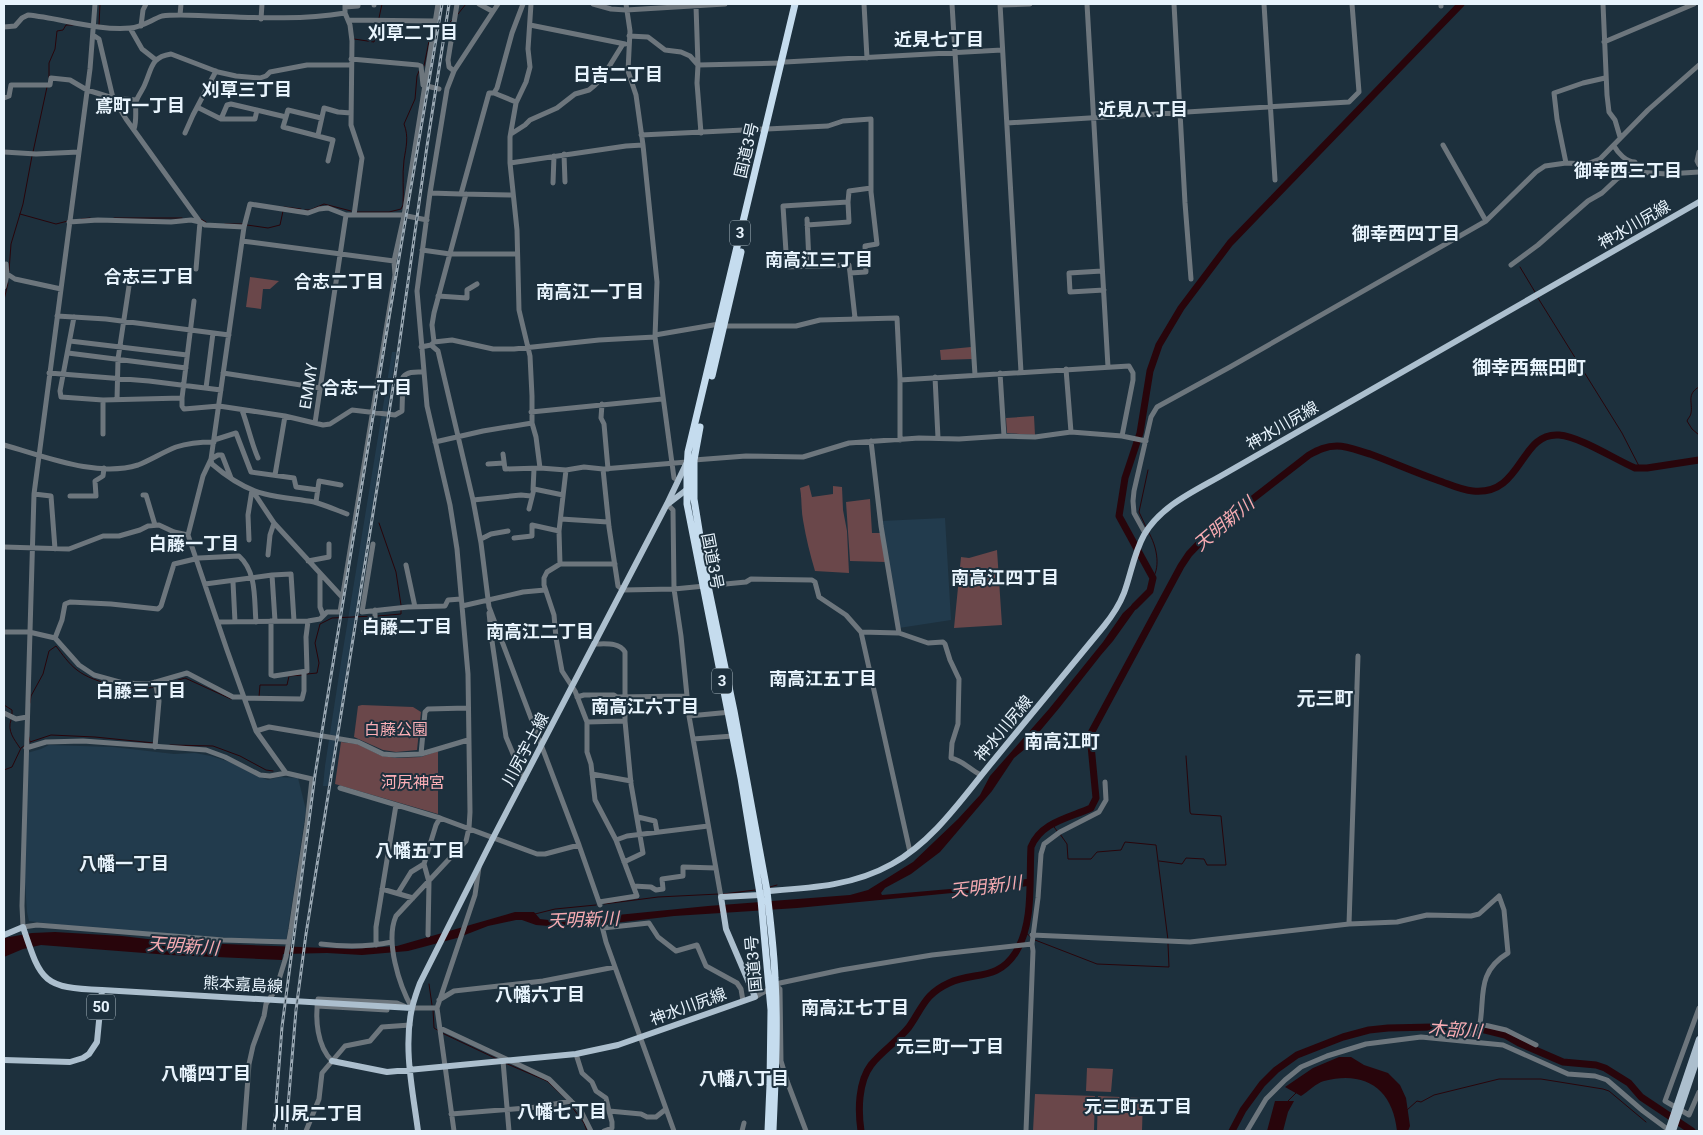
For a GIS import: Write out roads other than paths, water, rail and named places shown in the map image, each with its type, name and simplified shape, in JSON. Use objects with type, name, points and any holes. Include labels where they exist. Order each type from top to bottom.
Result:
[{"type":"highway","name":"国道3号","points":[[773,1131],[776,1064],[773,988],[764,896],[731,712],[687,504],[691,461],[795,4]]},
{"type":"highway","name":"国道3号","points":[[783,62],[800,4]]},
{"type":"highway","name":"国道3号","points":[[690,487],[706,587]]},
{"type":"highway","name":"国道3号","points":[[731,712],[733,736],[764,896]]},
{"type":"highway","name":"国道3号","points":[[768,1131],[773,988]]},
{"type":"main road","name":"神水川尻線","points":[[722,900],[764,896],[846,882],[879,870],[910,852],[934,830],[1116,611],[1144,535],[1162,513],[1180,500],[1699,202]]},
{"type":"main road","name":"川尻宇土線","points":[[412,1008],[420,982],[436,948],[542,747],[678,480],[691,461]]},
{"type":"main road","points":[[672,493],[680,486],[690,487]]},
{"type":"main road","name":"川尻宇土線","points":[[667,504],[690,487]]},
{"type":"main road","points":[[667,504],[682,500],[687,504]]},
{"type":"main road","points":[[722,900],[726,929],[755,997]]},
{"type":"main road","points":[[4,935],[24,929]]},
{"type":"main road","name":"熊本嘉島線","points":[[24,929],[36,966],[45,977],[52,982],[75,989],[412,1008]]},
{"type":"main road","name":"50","points":[[4,1060],[70,1062],[89,1054],[97,1042],[102,990]]},
{"type":"main road","name":"神水川尻線","points":[[332,1061],[388,1072],[576,1054],[606,1049],[755,997]]},
{"type":"main road","points":[[412,1008],[410,1071],[418,1131]]},
{"type":"main road","points":[[1681,1100],[1699,1039]]},
{"type":"main road","points":[[1671,1129],[1699,1054]]},
{"type":"street","points":[[95,4],[94,35],[34,494],[22,906],[24,929],[37,925],[223,940],[288,943]]},
{"type":"street","points":[[141,26],[143,10],[146,4]]},
{"type":"street","points":[[180,15],[181,4]]},
{"type":"street","points":[[261,19],[262,4]]},
{"type":"street","points":[[4,27],[15,26],[22,18],[28,15],[94,25],[130,28],[141,26],[163,16],[180,15],[261,19],[317,17],[358,6],[358,4]]},
{"type":"street","points":[[218,622],[308,620],[320,619],[323,615],[334,611],[340,612],[394,275],[394,261],[404,216],[438,4]]},
{"type":"street","points":[[454,71],[449,67],[448,60],[457,4]]},
{"type":"street","points":[[479,4],[492,11]]},
{"type":"street","points":[[412,1008],[404,995],[395,962],[392,928],[396,916],[466,841],[469,828],[468,674],[457,549],[450,506],[427,406],[420,347],[417,291],[430,193],[447,89],[454,71],[498,4]]},
{"type":"street","points":[[494,93],[523,4]]},
{"type":"street","points":[[529,509],[537,468],[536,437],[532,424],[528,348],[519,310],[510,163],[516,102],[526,82],[530,67],[528,49],[531,4]]},
{"type":"street","points":[[593,4],[611,9],[725,4]]},
{"type":"street","points":[[864,4],[867,58]]},
{"type":"street","points":[[952,4],[975,375]]},
{"type":"street","points":[[1021,372],[1000,5],[1030,4]]},
{"type":"street","points":[[1087,4],[1108,367]]},
{"type":"street","points":[[1174,4],[1191,279]]},
{"type":"street","points":[[1264,4],[1274,180]]},
{"type":"street","points":[[1007,123],[1348,102],[1359,92],[1352,4]]},
{"type":"street","points":[[1604,4],[1605,78],[1609,112],[1620,137]]},
{"type":"street","points":[[1604,42],[1694,4]]},
{"type":"street","points":[[696,6],[698,65],[696,84],[701,133]]},
{"type":"street","points":[[512,134],[530,120],[552,111],[575,94],[589,90],[596,85],[626,44],[629,36],[626,7]]},
{"type":"street","points":[[345,8],[352,41],[352,132],[362,158],[354,215]]},
{"type":"street","points":[[349,20],[435,21]]},
{"type":"street","points":[[530,24],[626,44]]},
{"type":"street","points":[[130,28],[142,48],[156,60]]},
{"type":"street","points":[[94,35],[99,40],[113,98],[200,222],[205,225],[244,227]]},
{"type":"street","points":[[629,36],[648,37],[665,50],[681,52],[690,56],[698,65]]},
{"type":"street","points":[[626,44],[628,71],[636,95],[643,145],[657,282],[655,336],[662,399],[674,478],[678,480]]},
{"type":"street","points":[[698,65],[1002,50]]},
{"type":"street","points":[[134,129],[136,100],[156,60],[163,55],[171,54],[216,71],[236,76],[260,78],[270,72],[307,65],[352,62],[421,66],[423,85],[425,86]]},
{"type":"street","points":[[1144,535],[1134,513],[1134,491],[1151,416],[1157,407],[1230,368],[1486,221],[1544,166],[1566,163],[1591,163],[1600,159],[1648,110],[1699,65]]},
{"type":"street","points":[[185,133],[216,71]]},
{"type":"street","points":[[4,98],[9,96],[11,85],[50,85],[51,78],[70,80],[87,90],[113,98],[136,100]]},
{"type":"street","points":[[1566,163],[1554,93],[1605,78]]},
{"type":"street","points":[[425,86],[439,89]]},
{"type":"street","points":[[516,102],[494,93],[489,93],[438,296],[432,325],[433,344],[438,351],[473,500],[481,539],[489,608],[599,904],[637,896],[616,840],[596,800],[591,764],[587,752],[587,722],[578,697],[562,671],[554,615],[544,590],[544,578],[547,572],[560,564],[615,564]]},
{"type":"street","points":[[221,119],[227,105],[231,104],[286,117]]},
{"type":"street","points":[[197,107],[221,119],[255,119],[257,110]]},
{"type":"street","points":[[318,136],[324,108],[351,113]]},
{"type":"street","points":[[321,118],[288,110],[283,127],[333,140],[328,161]]},
{"type":"street","points":[[641,135],[828,126],[843,121],[871,119],[870,188],[877,244],[865,246],[866,272],[850,272]]},
{"type":"street","points":[[510,163],[564,154],[643,145]]},
{"type":"street","points":[[1443,145],[1486,221]]},
{"type":"street","points":[[1614,146],[1624,157],[1631,162],[1635,162],[1639,173]]},
{"type":"street","points":[[4,152],[36,154],[79,152]]},
{"type":"street","points":[[1699,152],[1697,161],[1699,165]]},
{"type":"street","points":[[564,154],[565,182]]},
{"type":"street","points":[[553,183],[554,156]]},
{"type":"street","points":[[1511,264],[1538,245],[1588,201],[1602,193],[1618,178],[1639,173],[1699,172]]},
{"type":"street","points":[[809,262],[807,222],[849,222],[849,191],[870,188]]},
{"type":"street","points":[[430,193],[513,195]]},
{"type":"street","points":[[848,202],[783,206],[787,267],[849,264],[855,318]]},
{"type":"street","points":[[286,773],[256,731],[188,535],[203,476],[211,459],[244,227],[250,204],[308,213],[328,208],[346,215],[404,216],[427,220]]},
{"type":"street","name":"EMMY","points":[[315,423],[346,215]]},
{"type":"street","points":[[69,222],[98,220],[200,222]]},
{"type":"street","points":[[196,269],[200,222]]},
{"type":"street","points":[[242,241],[394,261]]},
{"type":"street","points":[[422,250],[450,254],[517,254]]},
{"type":"street","points":[[4,287],[6,264]]},
{"type":"street","points":[[1102,271],[1069,273],[1070,292],[1104,290]]},
{"type":"street","points":[[5,273],[15,279],[61,289]]},
{"type":"street","points":[[438,296],[466,298],[467,290],[477,284]]},
{"type":"street","points":[[117,400],[118,359],[129,286]]},
{"type":"street","points":[[194,301],[183,385],[182,398],[184,409],[219,406],[330,424],[352,410],[395,416],[402,411],[403,377],[412,372],[423,372]]},
{"type":"street","points":[[57,316],[125,322],[229,336]]},
{"type":"street","points":[[74,317],[60,391],[61,397],[103,400],[182,398]]},
{"type":"street","points":[[420,347],[452,340],[493,350],[528,348],[655,336],[722,325],[796,326],[820,320],[897,318],[900,440]]},
{"type":"street","points":[[206,388],[213,334]]},
{"type":"street","points":[[70,341],[187,356]]},
{"type":"street","points":[[68,353],[186,368]]},
{"type":"street","points":[[900,380],[1129,366],[1133,373],[1122,436]]},
{"type":"street","points":[[1066,369],[1071,432]]},
{"type":"street","points":[[223,373],[320,388]]},
{"type":"street","points":[[1000,373],[1004,436]]},
{"type":"street","points":[[49,374],[221,390]]},
{"type":"street","points":[[935,377],[938,438]]},
{"type":"street","points":[[531,412],[662,399]]},
{"type":"street","points":[[103,400],[103,434]]},
{"type":"street","points":[[602,404],[601,418],[604,424],[608,522],[618,586],[623,590],[674,589],[746,582],[751,579],[812,580],[819,597],[846,615],[861,632],[910,852]]},
{"type":"street","points":[[242,410],[258,458]]},
{"type":"street","points":[[276,475],[285,416]]},
{"type":"street","points":[[435,442],[532,424]]},
{"type":"street","points":[[504,454],[505,469],[537,468],[566,470],[584,467],[606,469],[746,456],[803,457],[849,443],[919,438],[959,439],[1004,436],[1035,438],[1071,432],[1122,436],[1145,441]]},
{"type":"street","points":[[4,445],[82,467],[124,468],[138,465],[176,448],[200,442],[214,441],[236,434],[251,472],[294,478],[296,487],[318,490]]},
{"type":"street","points":[[871,441],[881,526],[900,632]]},
{"type":"street","points":[[211,459],[222,455],[231,480]]},
{"type":"street","points":[[211,459],[212,464],[223,471],[231,480],[252,490],[264,494],[316,502],[347,514]]},
{"type":"street","points":[[488,464],[504,463]]},
{"type":"street","points":[[70,496],[96,496],[95,481],[103,476],[104,468]]},
{"type":"street","points":[[560,564],[559,531],[566,470]]},
{"type":"street","points":[[316,502],[319,481],[342,485]]},
{"type":"street","points":[[252,490],[274,523],[342,597]]},
{"type":"street","points":[[249,540],[248,515],[252,490]]},
{"type":"street","points":[[473,500],[532,493],[563,494]]},
{"type":"street","points":[[34,494],[51,496],[55,549]]},
{"type":"street","points":[[143,495],[146,495],[155,525]]},
{"type":"street","points":[[667,504],[673,510],[674,589],[689,716],[722,900]]},
{"type":"street","points":[[561,520],[608,522]]},
{"type":"street","points":[[268,555],[270,535],[274,523]]},
{"type":"street","points":[[4,547],[69,549],[103,536],[119,536],[155,525],[188,535]]},
{"type":"street","points":[[514,538],[532,536],[532,525],[559,531]]},
{"type":"street","points":[[481,539],[491,534],[508,531]]},
{"type":"street","points":[[308,560],[329,557],[329,544]]},
{"type":"street","points":[[373,544],[362,612],[445,606],[448,600],[461,599]]},
{"type":"street","points":[[55,638],[62,620],[65,604],[70,602],[111,604],[158,609],[161,606],[174,564],[199,558],[238,556],[246,562],[253,578],[256,622]]},
{"type":"street","points":[[406,565],[415,607]]},
{"type":"street","points":[[205,584],[291,574],[294,621]]},
{"type":"street","points":[[320,574],[320,607],[323,615]]},
{"type":"street","points":[[272,575],[271,675],[304,673]]},
{"type":"street","points":[[233,582],[235,622]]},
{"type":"street","points":[[462,606],[523,592],[544,590]]},
{"type":"street","points":[[489,608],[506,737],[524,780]]},
{"type":"street","points":[[375,632],[376,610]]},
{"type":"street","points":[[4,632],[29,632],[55,638],[79,665],[94,675],[137,685],[187,673],[233,697],[302,699],[304,673],[307,671],[306,637],[308,620]]},
{"type":"street","points":[[364,631],[392,634]]},
{"type":"street","points":[[861,632],[900,632],[928,643],[943,642],[945,644],[959,679],[958,724],[952,744],[951,758],[961,760],[974,772],[981,775]]},
{"type":"street","points":[[595,644],[615,644],[625,652],[625,721],[631,781],[643,853],[624,862]]},
{"type":"street","points":[[1349,924],[1358,656]]},
{"type":"street","points":[[154,682],[159,701],[155,747]]},
{"type":"street","points":[[578,697],[584,694],[614,694],[617,697],[687,696]]},
{"type":"street","points":[[420,754],[425,712],[428,709],[468,708]]},
{"type":"street","points":[[689,716],[731,712]]},
{"type":"street","points":[[4,713],[16,719],[27,717]]},
{"type":"street","points":[[587,722],[625,721]]},
{"type":"street","points":[[256,731],[270,727],[348,740],[358,742],[383,754],[420,754],[468,740]]},
{"type":"street","points":[[693,739],[733,736]]},
{"type":"street","points":[[26,748],[46,742],[83,741],[206,750],[226,757],[260,775],[270,776],[286,773],[312,779],[307,824],[286,957],[276,989],[266,1004],[264,1016],[253,1046],[249,1064],[244,1131]]},
{"type":"street","points":[[592,774],[631,781]]},
{"type":"street","points":[[1026,1131],[1033,951],[1029,944],[1038,898],[1041,854],[1044,844],[1060,832],[1099,812],[1106,800],[1105,782]]},
{"type":"street","points":[[340,788],[494,836],[537,854],[545,854],[578,845]]},
{"type":"street","points":[[376,945],[376,927],[396,805]]},
{"type":"street","points":[[638,817],[655,821],[657,832]]},
{"type":"street","points":[[428,935],[429,882],[424,864],[433,832],[440,818]]},
{"type":"street","points":[[616,840],[627,836],[708,826]]},
{"type":"street","points":[[398,893],[411,872],[424,864]]},
{"type":"street","points":[[454,1131],[437,1008],[475,895],[479,867]]},
{"type":"street","points":[[633,886],[663,889],[662,879],[683,876],[682,867],[716,868]]},
{"type":"street","points":[[382,889],[413,898]]},
{"type":"street","points":[[1032,935],[1190,942],[1349,924],[1397,922],[1427,915],[1471,916],[1479,914],[1499,896],[1504,910],[1508,954],[1498,959],[1485,978],[1478,1033],[1402,1038],[1366,1044],[1314,1060],[1293,1072],[1273,1091],[1266,1099],[1247,1131]]},
{"type":"street","points":[[674,1131],[602,927],[649,923],[658,937],[676,951],[697,945],[706,966],[737,983],[743,1001]]},
{"type":"street","points":[[321,944],[347,947],[392,942]]},
{"type":"street","points":[[755,997],[790,980],[892,961],[1029,944]]},
{"type":"street","points":[[439,1000],[454,991],[543,981],[616,967]]},
{"type":"street","points":[[773,988],[780,989],[782,1062],[787,1081],[806,1131]]},
{"type":"street","points":[[332,1061],[321,1045],[318,999],[397,1004],[412,1008],[437,1008]]},
{"type":"street","points":[[1699,1008],[1665,1101],[1689,1115],[1699,1095]]},
{"type":"street","points":[[306,1131],[319,1099],[322,1073],[345,1046],[370,1041],[382,1027],[410,1025]]},
{"type":"street","points":[[1480,1025],[1506,1030],[1536,1045]]},
{"type":"street","points":[[440,1028],[506,1061],[549,1079],[581,1111],[591,1131]]},
{"type":"street","points":[[1438,1037],[1503,1045],[1568,1074],[1595,1076],[1607,1080],[1643,1111],[1671,1129]]},
{"type":"street","points":[[576,1054],[582,1073],[592,1082],[596,1091],[606,1098],[610,1110],[612,1128],[604,1131]]},
{"type":"street","points":[[506,1061],[509,1131]]},
{"type":"street","points":[[451,1114],[538,1107],[571,1101]]},
{"type":"street","points":[[610,1110],[656,1117],[666,1109]]},
{"type":"street","points":[[742,1131],[744,1123]]},
{"type":"water","points":[[1143,599],[1113,641],[1025,749],[1014,758],[992,791],[940,852],[911,874],[885,888],[881,893],[882,895],[1019,883],[975,893],[952,893],[797,908],[674,916],[597,925],[562,927],[536,925],[516,920],[488,926],[457,938],[408,951],[362,955],[327,953],[283,954],[282,960],[170,955],[41,945],[23,949],[4,957],[4,938],[32,933],[55,932],[122,936],[173,942],[352,949],[397,946],[515,912],[534,912],[540,919],[557,921],[708,906],[850,895],[868,890],[913,862],[958,819],[980,795],[990,776],[1049,709],[1103,642],[1123,613],[1135,602]]},
{"type":"water","points":[[1339,1057],[1351,1057],[1364,1065],[1388,1073],[1400,1085],[1406,1098],[1410,1126],[1408,1131],[1397,1131],[1390,1104],[1374,1086],[1364,1081],[1352,1078],[1339,1078],[1324,1081],[1301,1096],[1285,1087],[1313,1068]]},
{"type":"water","points":[[1275,1101],[1294,1101],[1288,1112],[1283,1131],[1267,1131]]},
{"type":"waterway","points":[[99,25],[100,4]]},
{"type":"waterway","points":[[379,18],[382,4]]},
{"type":"waterway","points":[[458,14],[466,4]]},
{"type":"waterway","points":[[1135,606],[1150,591],[1153,578],[1119,516],[1125,478],[1140,433],[1150,371],[1159,345],[1181,308],[1230,243],[1461,4]]},
{"type":"waterway","points":[[437,24],[449,23],[452,20]]},
{"type":"waterway","points":[[354,39],[374,42],[378,23]]},
{"type":"waterway","points":[[49,78],[49,63],[55,49],[57,31],[63,30],[66,25],[73,25]]},
{"type":"waterway","points":[[424,66],[430,36]]},
{"type":"waterway","points":[[355,212],[389,212],[401,209],[403,205],[403,166],[407,138],[404,124],[415,99],[419,71]]},
{"type":"waterway","points":[[33,152],[47,87]]},
{"type":"waterway","points":[[9,271],[11,244],[23,204],[32,156]]},
{"type":"waterway","points":[[305,210],[310,210],[324,204],[351,211]]},
{"type":"waterway","points":[[284,207],[301,209]]},
{"type":"waterway","points":[[247,225],[268,228],[280,225],[283,211]]},
{"type":"waterway","points":[[20,214],[56,224],[68,221]]},
{"type":"waterway","points":[[81,219],[90,218]]},
{"type":"waterway","points":[[114,218],[182,218]]},
{"type":"waterway","points":[[199,218],[206,222]]},
{"type":"waterway","points":[[225,224],[243,224]]},
{"type":"waterway","points":[[1520,267],[1535,292]]},
{"type":"waterway","points":[[4,300],[8,283]]},
{"type":"waterway","points":[[1538,298],[1622,433],[1640,468]]},
{"type":"waterway","points":[[1699,387],[1691,396],[1691,414],[1687,421],[1699,435]]},
{"type":"waterway","name":"天明新川","points":[[861,1131],[859,1115],[860,1097],[867,1072],[875,1060],[909,1027],[929,996],[941,987],[958,979],[993,972],[1001,968],[1016,952],[1022,941],[1028,915],[1031,847],[1049,826],[1091,808],[1096,798],[1090,735],[1181,566],[1189,554],[1209,533],[1309,455],[1329,447],[1341,446],[1354,449],[1455,487],[1473,491],[1489,490],[1502,484],[1512,475],[1536,443],[1546,437],[1559,435],[1577,440],[1635,468],[1699,460]]},
{"type":"waterway","points":[[1146,527],[1139,512],[1148,470]]},
{"type":"waterway","points":[[379,523],[396,572],[401,605]]},
{"type":"waterway","points":[[1149,533],[1157,555],[1157,567],[1153,578]]},
{"type":"waterway","points":[[378,616],[401,614],[401,609]]},
{"type":"waterway","points":[[307,674],[317,673],[319,663],[315,643],[320,624],[332,618],[374,616]]},
{"type":"waterway","points":[[30,703],[31,696],[43,674],[49,651],[56,646],[74,668],[93,679],[125,687],[155,687]]},
{"type":"waterway","points":[[259,697],[260,685],[287,685],[289,676],[303,675]]},
{"type":"waterway","points":[[159,686],[185,678],[231,699]]},
{"type":"waterway","points":[[4,705],[12,710],[12,716]]},
{"type":"waterway","points":[[11,720],[10,728],[13,738],[20,748]]},
{"type":"waterway","points":[[30,742],[51,735],[154,743]]},
{"type":"waterway","points":[[29,737],[30,742]]},
{"type":"waterway","points":[[170,745],[213,746],[240,756],[266,770],[273,771]]},
{"type":"waterway","points":[[4,770],[12,767],[21,748],[24,746]]},
{"type":"waterway","points":[[1159,861],[1182,864],[1186,858],[1204,859],[1207,865],[1226,865],[1221,816],[1191,814],[1190,812],[1186,756]]},
{"type":"waterway","points":[[1052,824],[1057,831]]},
{"type":"waterway","points":[[1060,834],[1067,844],[1068,859],[1091,859],[1097,852],[1121,850],[1125,842],[1156,845],[1168,940]]},
{"type":"waterway","name":"天明新川","points":[[991,888],[1030,882]]},
{"type":"waterway","points":[[770,887],[777,885]]},
{"type":"waterway","points":[[723,894],[755,890]]},
{"type":"waterway","points":[[604,904],[658,897],[719,894]]},
{"type":"waterway","points":[[535,914],[555,909],[596,905]]},
{"type":"waterway","points":[[1025,932],[1032,938]]},
{"type":"waterway","points":[[1035,940],[1097,964],[1169,967],[1168,944]]},
{"type":"waterway","points":[[429,984],[432,1005]]},
{"type":"waterway","points":[[433,1009],[434,1028],[439,1031]]},
{"type":"waterway","name":"木部川","points":[[1232,1131],[1243,1110],[1262,1084],[1276,1070],[1297,1055],[1343,1037],[1369,1030],[1433,1027],[1472,1027],[1489,1031],[1505,1035],[1563,1062],[1596,1065],[1605,1068],[1629,1083],[1641,1097],[1692,1131]]},
{"type":"waterway","points":[[442,1033],[497,1059]]},
{"type":"waterway","points":[[505,1063],[547,1081],[567,1100]]},
{"type":"waterway","points":[[1407,1110],[1417,1101],[1421,1102],[1434,1095],[1499,1079],[1541,1079],[1609,1091],[1646,1122]]},
{"type":"waterway","points":[[1287,1102],[1296,1093]]},
{"type":"waterway","points":[[569,1103],[584,1123],[587,1131]]},
{"type":"railway","points":[[274,1131],[282,1027],[315,775],[442,4]]},
{"type":"railway","points":[[286,1131],[296,1010],[306,934],[395,375],[449,4]]},
{"type":"district","name":"刈草二丁目","points":[[413,33]]},
{"type":"district","name":"近見七丁目","points":[[939,40]]},
{"type":"district","name":"日吉二丁目","points":[[618,75]]},
{"type":"district","name":"刈草三丁目","points":[[247,90]]},
{"type":"district","name":"鳶町一丁目","points":[[140,106]]},
{"type":"district","name":"近見八丁目","points":[[1143,110]]},
{"type":"district","name":"御幸西三丁目","points":[[1628,171]]},
{"type":"district","name":"御幸西四丁目","points":[[1406,234]]},
{"type":"district","name":"南高江三丁目","points":[[819,260]]},
{"type":"district","name":"合志三丁目","points":[[149,277]]},
{"type":"district","name":"合志二丁目","points":[[339,282]]},
{"type":"district","name":"南高江一丁目","points":[[590,292]]},
{"type":"district","name":"御幸西無田町","points":[[1529,367]]},
{"type":"district","name":"合志一丁目","points":[[367,388]]},
{"type":"district","name":"白藤一丁目","points":[[194,544]]},
{"type":"district","name":"南高江四丁目","points":[[1005,578]]},
{"type":"district","name":"白藤二丁目","points":[[407,627]]},
{"type":"district","name":"南高江二丁目","points":[[540,632]]},
{"type":"district","name":"南高江五丁目","points":[[823,679]]},
{"type":"district","name":"白藤三丁目","points":[[141,691]]},
{"type":"district","name":"元三町","points":[[1325,698]]},
{"type":"district","name":"南高江六丁目","points":[[645,707]]},
{"type":"district","name":"南高江町","points":[[1062,741]]},
{"type":"district","name":"八幡五丁目","points":[[420,851]]},
{"type":"district","name":"八幡一丁目","points":[[124,864]]},
{"type":"district","name":"八幡六丁目","points":[[540,995]]},
{"type":"district","name":"南高江七丁目","points":[[855,1008]]},
{"type":"district","name":"元三町一丁目","points":[[950,1047]]},
{"type":"district","name":"八幡四丁目","points":[[206,1074]]},
{"type":"district","name":"八幡八丁目","points":[[744,1079]]},
{"type":"district","name":"元三町五丁目","points":[[1138,1107]]},
{"type":"district","name":"八幡七丁目","points":[[562,1112]]},
{"type":"district","name":"川尻二丁目","points":[[318,1114]]},
{"type":"park label","name":"白藤公園","points":[[396,729]]},
{"type":"park label","name":"河尻神宮","points":[[413,782]]}]
